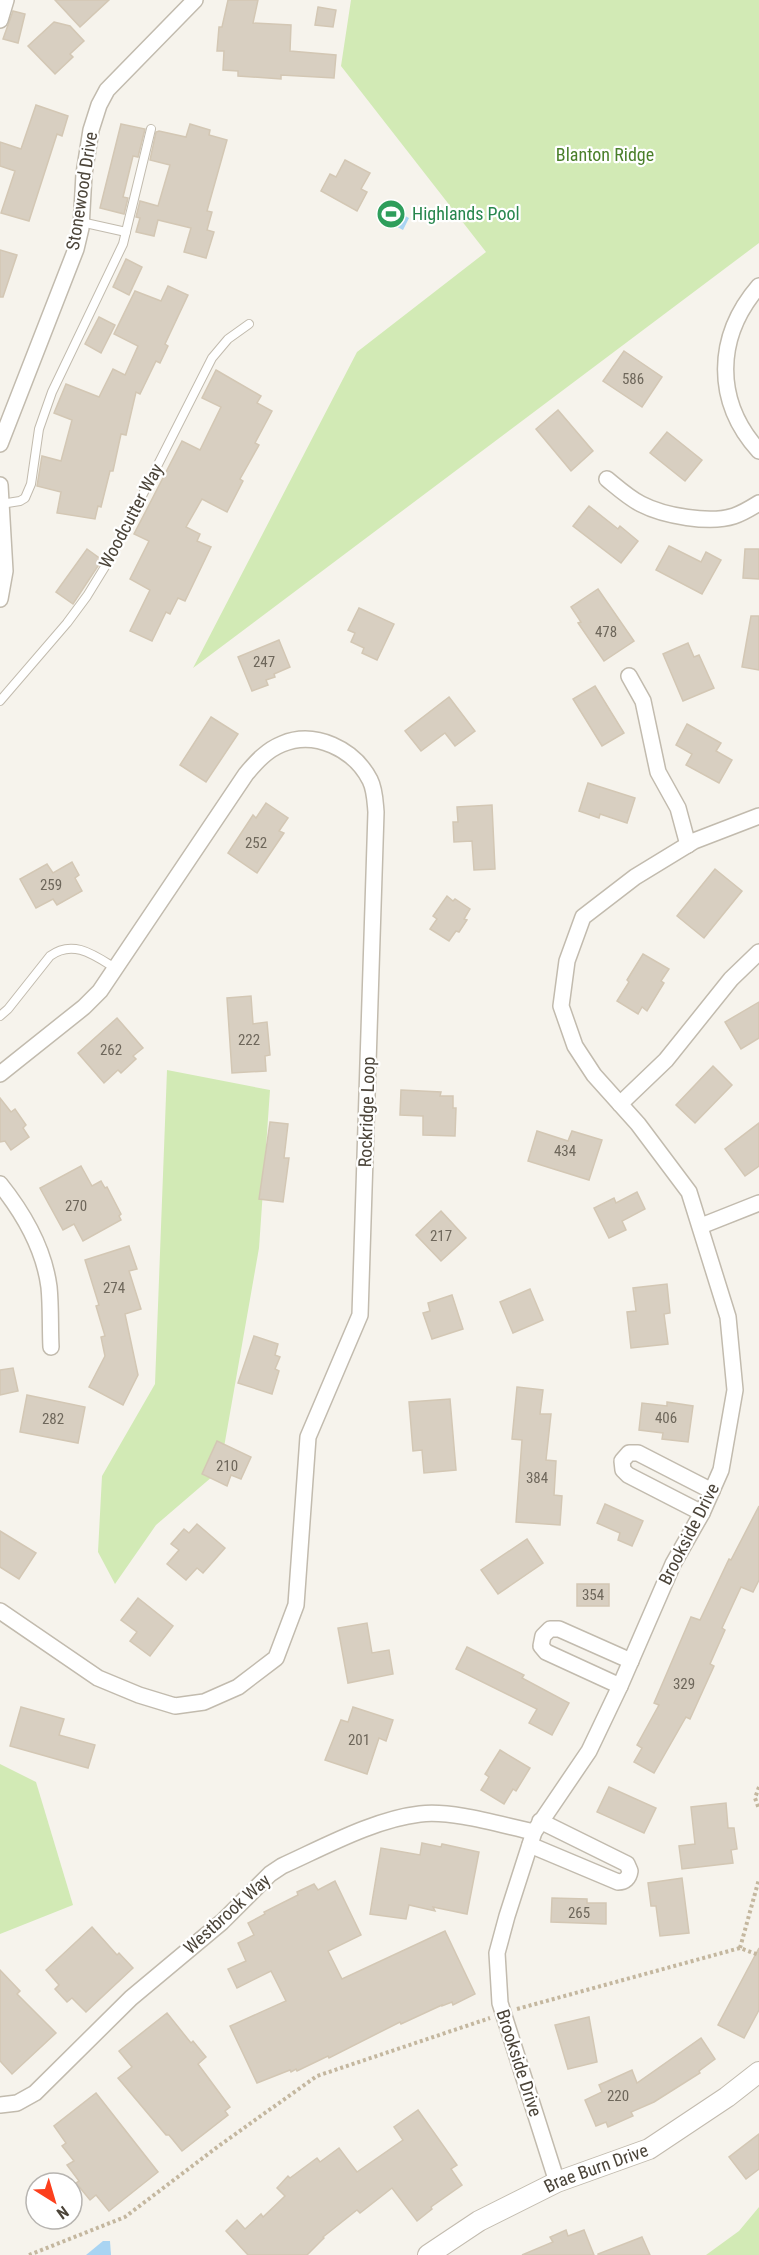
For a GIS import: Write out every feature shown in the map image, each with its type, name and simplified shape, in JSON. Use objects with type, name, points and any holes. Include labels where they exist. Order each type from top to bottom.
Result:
[{"type":"street","points":[[0,20],[6,0]]},
{"type":"street","name":"Stonewood Drive","points":[[0,444],[76,249],[89,140],[94,116],[102,97],[195,0]]},
{"type":"street","points":[[759,286],[741,310],[734,324],[727,348],[725,371],[729,403],[747,437],[759,451]]},
{"type":"street","points":[[607,479],[642,505],[692,517],[734,516],[759,503]]},
{"type":"street","points":[[0,485],[5,571],[0,599]]},
{"type":"street","points":[[629,676],[643,701],[658,772],[678,808],[688,844]]},
{"type":"street","name":"Rockridge Loop","points":[[0,1074],[84,1007],[100,990],[246,774],[259,759],[284,743],[311,740],[337,746],[351,756],[369,780],[375,795],[376,812],[360,1314],[308,1437],[296,1605],[276,1658],[238,1687],[204,1702],[175,1706],[139,1695],[98,1678],[0,1611]]},
{"type":"street","name":"Brookside Drive","points":[[557,2182],[500,2003],[497,1953],[535,1833],[589,1751],[631,1662],[673,1564],[702,1513],[721,1470],[735,1390],[728,1317],[688,1192],[638,1124],[594,1075],[575,1046],[561,1006],[567,961],[583,917],[634,877],[688,844],[759,816]]},
{"type":"street","points":[[620,1104],[666,1060],[731,979],[759,952]]},
{"type":"street","points":[[0,1184],[15,1203],[38,1244],[49,1286],[51,1347]]},
{"type":"street","points":[[701,1227],[759,1203]]},
{"type":"street","points":[[702,1513],[628,1475],[623,1470],[622,1461],[629,1453],[638,1453],[712,1491]]},
{"type":"street","points":[[620,1686],[546,1652],[542,1646],[543,1636],[550,1629],[559,1629],[631,1662]]},
{"type":"street","name":"Westbrook Way","points":[[0,2105],[17,2103],[35,2093],[131,1998],[222,1922],[260,1883],[282,1866],[381,1823],[421,1814],[437,1813],[535,1833]]},
{"type":"street","points":[[535,1833],[627,1864],[629,1875],[626,1880],[618,1882],[535,1833]]},
{"type":"street","name":"Brae Burn Drive","points":[[428,2255],[479,2221],[557,2182],[649,2149],[727,2097],[759,2072]]},
{"type":"lane","points":[[1,504],[20,501],[28,491],[46,404],[123,244],[151,129]]},
{"type":"lane","points":[[81,222],[126,232]]},
{"type":"lane","name":"Woodcutter Way","points":[[0,701],[67,623],[87,596],[111,557],[212,358],[228,339],[249,324]]},
{"type":"lane","points":[[0,1016],[50,956],[65,947],[90,953],[115,968]]},
{"type":"path","points":[[759,1787],[755,1798],[759,1809]]},
{"type":"path","points":[[740,1948],[759,1879]]},
{"type":"path","points":[[29,2255],[125,2217],[316,2076],[503,2013],[740,1948],[759,1955]]},
{"type":"green space","name":"Blanton Ridge","points":[[351,0],[759,0],[759,243],[193,668],[357,352],[486,252],[341,66]]},
{"type":"green space","points":[[167,1070],[270,1090],[259,1248],[220,1470],[156,1525],[115,1584],[98,1552],[102,1476],[155,1384]]},
{"type":"green space","points":[[0,1764],[36,1782],[73,1905],[0,1934]]},
{"type":"green space","points":[[759,2207],[759,2255],[706,2255],[739,2231]]},
{"type":"water","name":"Highlands Pool","points":[[386,205],[393,205],[396,211],[409,218],[403,230],[379,217]]},
{"type":"water","points":[[103,2241],[110,2241],[111,2255],[86,2255]]},
{"type":"building","points":[[55,0],[109,0],[80,27]]},
{"type":"building","points":[[228,0],[258,0],[253,23],[291,25],[290,51],[336,55],[334,78],[281,75],[281,79],[238,76],[238,71],[223,70],[224,51],[217,51],[219,27],[222,27]]},
{"type":"building","points":[[318,7],[336,10],[333,27],[315,25]]},
{"type":"building","points":[[13,11],[25,14],[18,43],[3,39]]},
{"type":"building","points":[[54,22],[70,26],[84,41],[70,54],[73,57],[55,74],[28,46]]},
{"type":"building","points":[[36,105],[68,116],[62,136],[57,134],[29,221],[1,213],[15,171],[0,166],[0,142],[21,149]]},
{"type":"building","points":[[121,124],[145,129],[138,157],[133,156],[123,197],[128,198],[124,214],[100,208]]},
{"type":"building","points":[[190,124],[210,130],[209,135],[227,140],[207,211],[212,212],[207,230],[214,232],[206,258],[184,252],[191,228],[158,220],[154,236],[136,232],[140,218],[136,217],[140,201],[158,206],[170,165],[150,160],[156,132],[186,137]]},
{"type":"building","points":[[345,160],[370,173],[361,189],[367,192],[357,211],[321,191],[330,174],[336,177]]},
{"type":"building","points":[[0,250],[17,255],[3,297],[0,297]]},
{"type":"building","points":[[126,259],[142,267],[129,295],[113,287]]},
{"type":"building","points":[[168,286],[188,295],[165,344],[168,346],[160,363],[156,361],[140,394],[136,392],[126,435],[121,434],[113,471],[110,471],[101,507],[98,506],[95,519],[57,513],[61,492],[37,486],[42,456],[61,461],[72,420],[54,413],[66,384],[99,397],[113,369],[125,375],[138,346],[114,334],[135,291],[161,301]]},
{"type":"building","points":[[99,317],[115,325],[101,353],[85,344]]},
{"type":"building","points":[[624,351],[662,377],[642,407],[603,381]]},
{"type":"building","points":[[216,370],[261,396],[257,403],[272,411],[255,443],[259,445],[240,479],[243,481],[227,512],[202,499],[186,527],[200,534],[197,541],[211,547],[185,601],[178,598],[170,614],[166,612],[152,641],[130,631],[150,590],[130,579],[149,541],[134,534],[182,441],[200,450],[221,407],[202,398]]},
{"type":"building","points":[[558,410],[593,451],[571,471],[536,429]]},
{"type":"building","points":[[667,432],[702,460],[685,481],[650,453]]},
{"type":"building","points":[[589,506],[618,529],[620,526],[638,541],[621,563],[573,526]]},
{"type":"building","points":[[669,546],[701,562],[706,552],[721,560],[702,594],[656,570]]},
{"type":"building","points":[[87,549],[102,560],[73,604],[56,592]]},
{"type":"building","points":[[745,549],[759,549],[759,579],[743,578]]},
{"type":"building","points":[[598,589],[634,641],[604,661],[578,623],[581,622],[571,607]]},
{"type":"building","points":[[359,608],[394,624],[377,660],[362,653],[364,648],[351,642],[355,633],[348,630]]},
{"type":"building","points":[[751,616],[759,616],[759,670],[742,667]]},
{"type":"building","points":[[279,640],[290,667],[266,680],[268,685],[252,691],[238,657]]},
{"type":"building","points":[[688,643],[694,657],[699,655],[714,688],[683,701],[663,654]]},
{"type":"building","points":[[595,686],[624,733],[602,746],[573,699]]},
{"type":"building","points":[[449,697],[475,731],[455,746],[445,733],[421,751],[405,731]]},
{"type":"building","points":[[211,717],[238,734],[206,782],[180,765]]},
{"type":"building","points":[[687,724],[721,743],[716,751],[732,760],[719,783],[686,765],[692,754],[676,745]]},
{"type":"building","points":[[588,783],[635,798],[627,823],[600,814],[599,818],[579,811]]},
{"type":"building","points":[[266,803],[288,818],[279,831],[284,833],[257,873],[228,853],[253,815],[256,818]]},
{"type":"building","points":[[492,805],[495,869],[474,870],[472,841],[454,842],[453,822],[458,822],[457,807]]},
{"type":"building","points":[[72,862],[79,875],[75,878],[82,891],[57,905],[53,899],[36,908],[20,879],[47,864],[53,873]]},
{"type":"building","points":[[715,869],[742,891],[704,938],[677,916]]},
{"type":"building","points":[[447,896],[470,909],[464,919],[467,920],[449,941],[430,929],[437,919],[433,916]]},
{"type":"building","points":[[643,954],[669,969],[661,981],[664,983],[647,1011],[642,1007],[638,1014],[617,1001]]},
{"type":"building","points":[[251,996],[253,1024],[267,1022],[270,1055],[265,1056],[266,1071],[232,1073],[227,998]]},
{"type":"building","points":[[759,1002],[759,1038],[741,1049],[725,1022]]},
{"type":"building","points":[[117,1018],[143,1048],[133,1056],[136,1059],[121,1073],[118,1070],[104,1083],[78,1053]]},
{"type":"building","points":[[713,1066],[732,1085],[695,1123],[676,1105]]},
{"type":"building","points":[[401,1090],[441,1092],[440,1096],[453,1096],[453,1108],[456,1108],[455,1136],[423,1135],[423,1116],[400,1115]]},
{"type":"building","points":[[0,1098],[11,1112],[15,1109],[26,1125],[23,1128],[29,1137],[11,1150],[5,1141],[0,1142]]},
{"type":"building","points":[[270,1122],[288,1124],[284,1158],[289,1158],[283,1202],[259,1199]]},
{"type":"building","points":[[759,1123],[759,1166],[745,1176],[725,1149]]},
{"type":"building","points":[[537,1131],[568,1141],[572,1131],[602,1140],[589,1180],[528,1161]]},
{"type":"building","points":[[81,1166],[92,1186],[101,1181],[105,1188],[107,1187],[121,1214],[119,1216],[121,1220],[83,1241],[74,1224],[63,1230],[40,1188]]},
{"type":"building","points":[[637,1192],[645,1209],[622,1221],[626,1230],[609,1238],[594,1208],[614,1198],[616,1203]]},
{"type":"building","points":[[441,1211],[466,1238],[441,1261],[416,1235]]},
{"type":"building","points":[[129,1246],[137,1269],[129,1271],[141,1309],[125,1314],[138,1375],[123,1405],[89,1387],[105,1356],[101,1337],[105,1336],[96,1306],[99,1305],[85,1260]]},
{"type":"building","points":[[667,1284],[670,1313],[664,1314],[668,1344],[631,1348],[627,1312],[636,1311],[633,1288]]},
{"type":"building","points":[[530,1289],[543,1320],[513,1333],[500,1302]]},
{"type":"building","points":[[452,1295],[463,1329],[432,1339],[423,1313],[430,1311],[428,1303]]},
{"type":"building","points":[[254,1336],[278,1344],[275,1355],[280,1357],[275,1369],[279,1371],[272,1394],[238,1383]]},
{"type":"building","points":[[13,1368],[18,1391],[0,1395],[0,1370]]},
{"type":"building","points":[[517,1387],[543,1390],[540,1414],[551,1414],[546,1460],[556,1461],[554,1495],[562,1496],[560,1525],[516,1522],[522,1440],[512,1439]]},
{"type":"building","points":[[27,1395],[85,1407],[78,1443],[20,1432]]},
{"type":"building","points":[[450,1399],[456,1470],[424,1473],[422,1450],[413,1451],[409,1402]]},
{"type":"building","points":[[667,1402],[693,1406],[688,1442],[662,1439],[663,1433],[639,1430],[642,1403],[667,1406]]},
{"type":"building","points":[[217,1441],[251,1457],[241,1479],[231,1475],[227,1486],[202,1474]]},
{"type":"building","points":[[605,1504],[643,1521],[632,1546],[618,1540],[620,1533],[597,1523]]},
{"type":"building","points":[[759,1506],[759,1580],[753,1592],[741,1587],[722,1628],[725,1630],[710,1664],[714,1666],[690,1719],[686,1717],[654,1773],[634,1762],[642,1748],[637,1745],[659,1705],[654,1703],[691,1617],[700,1620],[729,1559],[731,1560]]},
{"type":"building","points":[[197,1524],[225,1548],[203,1573],[197,1568],[186,1580],[167,1564],[179,1550],[171,1544],[184,1529],[189,1533]]},
{"type":"building","points":[[0,1531],[36,1553],[19,1579],[0,1567]]},
{"type":"building","points":[[527,1539],[543,1563],[498,1594],[481,1570]]},
{"type":"building","points":[[577,1584],[609,1584],[609,1606],[577,1606]]},
{"type":"building","points":[[138,1598],[173,1626],[150,1656],[130,1641],[137,1632],[121,1620]]},
{"type":"building","points":[[367,1623],[372,1653],[389,1650],[393,1674],[348,1683],[338,1628]]},
{"type":"building","points":[[467,1647],[524,1675],[522,1678],[569,1703],[552,1735],[529,1723],[537,1709],[456,1669]]},
{"type":"building","points":[[21,1707],[64,1719],[59,1735],[95,1745],[88,1768],[10,1746]]},
{"type":"building","points":[[353,1707],[393,1720],[386,1741],[379,1738],[367,1774],[325,1760],[341,1720],[348,1722]]},
{"type":"building","points":[[500,1750],[530,1768],[516,1791],[513,1789],[504,1804],[481,1790],[489,1777],[485,1774]]},
{"type":"building","points":[[609,1787],[656,1808],[644,1833],[597,1812]]},
{"type":"building","points":[[726,1803],[728,1828],[734,1828],[737,1849],[731,1850],[733,1863],[682,1869],[679,1846],[695,1844],[691,1807]]},
{"type":"building","points":[[422,1843],[441,1847],[442,1844],[479,1852],[467,1914],[433,1907],[435,1911],[409,1905],[406,1919],[370,1914],[381,1848],[420,1855]]},
{"type":"building","points":[[682,1878],[689,1933],[660,1936],[656,1906],[651,1906],[648,1883]]},
{"type":"building","points":[[335,1881],[361,1935],[328,1951],[342,1979],[445,1931],[475,1994],[453,2005],[452,2002],[442,2005],[401,2024],[400,2022],[329,2058],[328,2056],[297,2071],[296,2069],[291,2072],[290,2070],[257,2083],[230,2026],[286,2001],[271,1971],[237,1988],[228,1969],[246,1961],[238,1943],[254,1935],[248,1923],[265,1914],[264,1912],[314,1884],[318,1890]]},
{"type":"building","points":[[552,1898],[587,1899],[587,1903],[606,1903],[606,1924],[551,1922]]},
{"type":"building","points":[[92,1927],[117,1955],[119,1953],[133,1968],[86,2012],[72,1998],[67,2002],[55,1989],[59,1985],[46,1970]]},
{"type":"building","points":[[759,1948],[759,2010],[744,2038],[718,2025]]},
{"type":"building","points":[[0,1970],[20,1991],[17,1994],[56,2033],[12,2074],[0,2061]]},
{"type":"building","points":[[167,2013],[191,2043],[193,2041],[206,2057],[198,2064],[230,2107],[225,2111],[228,2115],[182,2151],[118,2078],[132,2067],[119,2051]]},
{"type":"building","points":[[589,2017],[597,2062],[568,2069],[555,2025]]},
{"type":"building","points":[[701,2038],[715,2059],[699,2071],[700,2073],[654,2102],[631,2112],[633,2116],[608,2127],[606,2122],[596,2126],[585,2100],[602,2092],[599,2085],[632,2070],[637,2083]]},
{"type":"building","points":[[96,2093],[158,2172],[109,2211],[96,2195],[90,2200],[84,2193],[84,2171],[72,2171],[67,2165],[74,2161],[62,2146],[66,2143],[54,2126]]},
{"type":"building","points":[[418,2110],[457,2165],[451,2169],[462,2185],[431,2207],[432,2209],[417,2221],[392,2188],[360,2213],[357,2210],[323,2237],[307,2255],[248,2255],[226,2231],[237,2220],[245,2229],[261,2214],[263,2217],[285,2196],[277,2188],[288,2176],[290,2178],[317,2158],[320,2162],[339,2148],[357,2172],[403,2140],[394,2127]]},
{"type":"building","points":[[759,2134],[759,2169],[746,2179],[729,2157]]},
{"type":"building","points":[[566,2230],[568,2236],[584,2230],[594,2255],[522,2255],[553,2242],[550,2237]]},
{"type":"building","points":[[642,2237],[650,2255],[598,2255],[598,2254]]},
{"type":"place","name":"Highlands Pool","points":[[391,214]]}]
